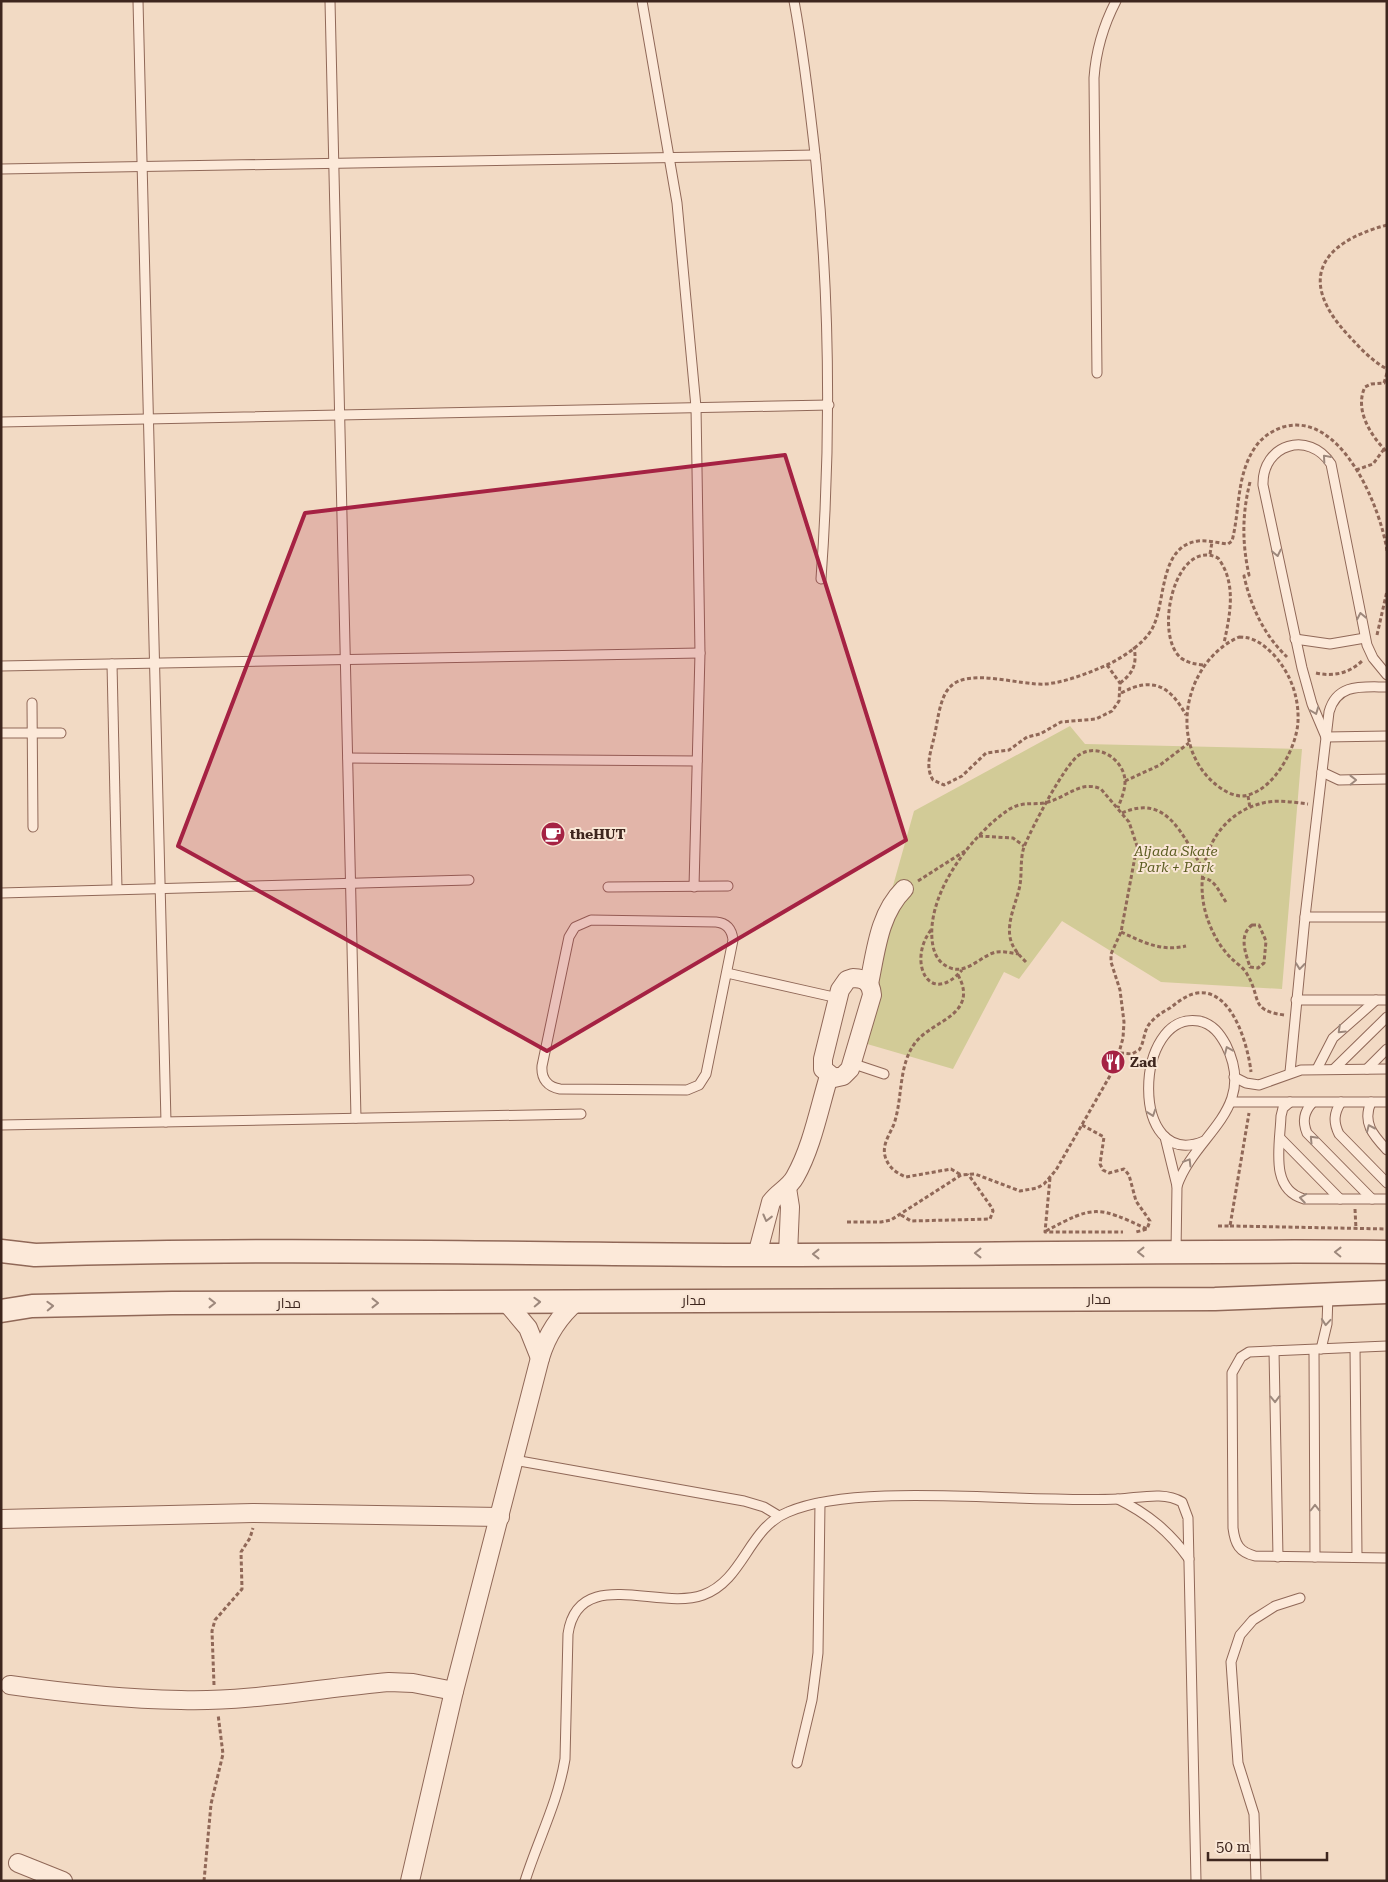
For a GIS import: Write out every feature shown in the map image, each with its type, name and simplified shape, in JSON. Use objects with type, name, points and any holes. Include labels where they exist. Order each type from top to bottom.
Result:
[{"type":"street","points":[[829,1076],[843,1076],[851,1063],[872,995],[869,984],[884,919],[889,908],[904,889]]},
{"type":"street","points":[[757,1255],[771,1202],[787,1188],[805,1155],[829,1076],[822,1064],[842,984],[847,980],[859,978],[869,984]]},
{"type":"street","points":[[787,1188],[790,1207],[788,1254]]},
{"type":"street","points":[[1,1250],[35,1255],[242,1251],[757,1255],[1387,1252]]},
{"type":"street","name":"مدار","points":[[1,1310],[32,1306],[163,1303],[1214,1299],[1387,1292]]},
{"type":"street","points":[[410,1881],[454,1691],[540,1358],[554,1326],[578,1300]]},
{"type":"street","points":[[507,1303],[528,1328],[540,1358]]},
{"type":"street","points":[[1,1519],[253,1513],[500,1517]]},
{"type":"street","points":[[10,1685],[85,1694],[181,1700],[268,1694],[389,1682],[413,1683],[454,1691]]},
{"type":"street","points":[[18,1863],[63,1881]]},
{"type":"lane","points":[[138,1],[166,1122]]},
{"type":"lane","points":[[330,1],[356,1118]]},
{"type":"lane","points":[[642,1],[658,79],[682,240],[696,407],[700,653],[694,887]]},
{"type":"lane","points":[[794,1],[808,84],[826,280],[829,405],[822,579]]},
{"type":"lane","points":[[1097,373],[1094,78],[1100,40],[1106,19],[1116,1]]},
{"type":"lane","points":[[1,169],[815,155]]},
{"type":"lane","points":[[1,422],[829,405]]},
{"type":"lane","points":[[1326,737],[1312,704],[1295,639],[1262,477],[1272,456],[1286,447],[1301,445],[1322,453],[1334,471],[1365,638],[1369,652],[1387,675]]},
{"type":"lane","points":[[1295,639],[1330,644],[1365,638]]},
{"type":"lane","points":[[1,666],[700,653]]},
{"type":"lane","points":[[112,664],[117,889]]},
{"type":"lane","points":[[1290,1072],[1304,917],[1331,704],[1341,692],[1357,687],[1387,687]]},
{"type":"lane","points":[[32,702],[33,827]]},
{"type":"lane","points":[[1,734],[61,733]]},
{"type":"lane","points":[[1326,737],[1387,736]]},
{"type":"lane","points":[[348,758],[697,761]]},
{"type":"lane","points":[[1322,772],[1339,780],[1387,780]]},
{"type":"lane","points":[[1,892],[469,880]]},
{"type":"lane","points":[[608,887],[728,886]]},
{"type":"lane","points":[[1304,917],[1387,917]]},
{"type":"lane","points":[[591,920],[722,923],[727,926],[733,935],[727,973],[706,1074],[698,1085],[687,1090],[560,1089],[554,1088],[544,1079],[542,1066],[569,937],[579,923],[591,920]]},
{"type":"lane","points":[[727,973],[838,998]]},
{"type":"lane","points":[[1296,1000],[1387,1000]]},
{"type":"lane","points":[[1317,1069],[1333,1038],[1376,1000]]},
{"type":"lane","points":[[1334,1069],[1387,1017]]},
{"type":"lane","points":[[1176,1252],[1177,1186],[1165,1138],[1152,1112],[1148,1082],[1152,1059],[1164,1038],[1172,1030],[1185,1022],[1200,1021],[1214,1028],[1228,1048],[1234,1077],[1231,1102],[1223,1119],[1185,1166],[1177,1186]]},
{"type":"lane","points":[[1367,1069],[1387,1049]]},
{"type":"lane","points":[[851,1063],[884,1074]]},
{"type":"lane","points":[[1234,1077],[1253,1084],[1265,1084],[1290,1072],[1317,1069],[1387,1069]]},
{"type":"lane","points":[[1231,1102],[1387,1102]]},
{"type":"lane","points":[[1290,1102],[1281,1112],[1280,1170],[1281,1181],[1286,1190],[1294,1196],[1304,1199],[1387,1198]]},
{"type":"lane","points":[[1341,1102],[1335,1114],[1336,1128],[1339,1134],[1387,1183]]},
{"type":"lane","points":[[1371,1102],[1367,1124],[1375,1137],[1387,1150]]},
{"type":"lane","points":[[1312,1103],[1304,1114],[1304,1127],[1307,1133],[1372,1199]]},
{"type":"lane","points":[[1,1125],[582,1114]]},
{"type":"lane","points":[[1165,1138],[1172,1142],[1188,1145],[1204,1141]]},
{"type":"lane","points":[[1280,1138],[1340,1199]]},
{"type":"lane","points":[[1315,1557],[1317,1349],[1326,1324],[1328,1295]]},
{"type":"lane","points":[[1387,1346],[1249,1352],[1235,1364],[1232,1374],[1233,1528],[1238,1548],[1246,1554],[1278,1557],[1387,1558]]},
{"type":"lane","points":[[1354,1348],[1357,1557]]},
{"type":"lane","points":[[1274,1351],[1278,1557]]},
{"type":"lane","points":[[514,1460],[744,1502],[764,1507],[779,1516]]},
{"type":"lane","points":[[525,1881],[536,1846],[557,1798],[562,1779],[565,1759],[568,1634],[572,1616],[578,1608],[592,1597],[602,1594],[674,1600],[705,1594],[729,1578],[763,1529],[779,1516],[820,1503],[884,1496],[1118,1499],[1166,1496],[1182,1502],[1188,1518],[1196,1881]]},
{"type":"lane","points":[[1118,1499],[1151,1518],[1172,1537],[1189,1560]]},
{"type":"lane","points":[[796,1763],[812,1700],[818,1653],[820,1503]]},
{"type":"lane","points":[[1256,1881],[1254,1814],[1238,1763],[1231,1662],[1240,1635],[1253,1620],[1275,1606],[1300,1598]]},
{"type":"path","points":[[1387,225],[1353,236],[1333,249],[1322,272],[1321,296],[1332,318],[1360,349],[1387,369]]},
{"type":"path","points":[[1356,470],[1373,464],[1385,451],[1368,427],[1362,403],[1365,387],[1371,384],[1384,383],[1387,373]]},
{"type":"path","points":[[1107,665],[1120,683],[1121,693],[1116,706],[1105,716],[1086,721],[1061,722],[1040,734],[1027,737],[1009,750],[986,753],[954,781],[944,785],[937,783],[929,775],[928,766],[942,704],[946,692],[951,685],[964,679],[975,678],[1030,684],[1046,684],[1069,679],[1107,665],[1146,637],[1154,626],[1161,592],[1172,561],[1179,552],[1195,542],[1228,544],[1232,541],[1246,466],[1258,444],[1275,430],[1288,426],[1302,426],[1316,430],[1339,448],[1369,490],[1379,515],[1387,551]]},
{"type":"path","points":[[1210,554],[1212,542]]},
{"type":"path","points":[[1203,665],[1191,663],[1175,651],[1170,641],[1169,613],[1180,572],[1195,557],[1210,554],[1218,558],[1228,577],[1230,606],[1224,643]]},
{"type":"path","points":[[1238,637],[1252,637],[1268,649],[1282,664],[1292,682],[1297,701],[1298,722],[1296,735],[1286,760],[1274,777],[1259,790],[1248,796],[1236,796],[1221,789],[1211,780],[1189,743],[1186,715],[1195,681],[1203,665],[1224,643],[1238,637]]},
{"type":"path","points":[[1120,683],[1129,677],[1134,668],[1136,657],[1134,647]]},
{"type":"path","points":[[1121,693],[1133,686],[1146,684],[1160,686],[1172,693],[1186,715]]},
{"type":"path","points":[[1125,781],[1160,765],[1189,743]]},
{"type":"path","points":[[1026,962],[1012,942],[1010,928],[1020,885],[1024,846],[1070,763],[1078,755],[1096,750],[1114,758],[1120,764],[1125,781],[1118,808]]},
{"type":"path","points":[[847,1222],[881,1222],[901,1215],[961,1175],[968,1174],[1020,1191],[1037,1188],[1050,1178],[1109,1080],[1120,1054],[1124,1022],[1123,1006],[1111,962],[1114,946],[1121,932],[1137,853],[1133,830],[1107,793],[1095,786],[1079,788],[1047,803],[1032,802],[1016,806],[978,836],[967,850],[939,897],[932,918],[931,929],[937,957],[948,967],[962,970]]},
{"type":"path","points":[[1248,796],[1250,808]]},
{"type":"path","points":[[1295,1017],[1264,1011],[1247,974],[1225,952],[1213,932],[1204,907],[1201,878],[1202,867],[1211,844],[1235,816],[1250,808],[1281,801],[1318,805]]},
{"type":"path","points":[[1122,813],[1143,807],[1162,812],[1176,826],[1202,867]]},
{"type":"path","points":[[978,836],[1013,838],[1024,846]]},
{"type":"path","points":[[904,889],[967,850]]},
{"type":"path","points":[[1201,878],[1214,883],[1226,902]]},
{"type":"path","points":[[1247,974],[1250,967],[1244,950],[1244,938],[1249,927],[1255,924],[1259,925],[1264,934],[1266,956],[1262,966],[1250,967]]},
{"type":"path","points":[[931,929],[922,944],[920,954],[922,974],[930,982],[940,984],[996,952],[1019,954]]},
{"type":"path","points":[[1121,932],[1155,947],[1176,948],[1186,946]]},
{"type":"path","points":[[958,975],[963,988],[959,1007],[928,1029],[909,1052],[903,1072],[898,1112],[884,1149],[885,1157],[893,1170],[906,1177],[951,1169],[961,1175]]},
{"type":"path","points":[[1120,1054],[1132,1054],[1139,1050],[1150,1023],[1182,999],[1190,995],[1206,993],[1220,1000],[1242,1032],[1249,1052],[1253,1084]]},
{"type":"path","points":[[1230,1226],[1251,1102]]},
{"type":"path","points":[[1045,1232],[1139,1232],[1147,1229],[1150,1221],[1149,1216],[1136,1201],[1128,1172],[1124,1169],[1109,1173],[1103,1170],[1100,1164],[1104,1137],[1082,1125]]},
{"type":"path","points":[[901,1215],[911,1221],[990,1219],[993,1212],[992,1208],[968,1174]]},
{"type":"path","points":[[1045,1232],[1050,1178]]},
{"type":"path","points":[[1355,1199],[1356,1229]]},
{"type":"path","points":[[1045,1232],[1075,1215],[1092,1210],[1108,1212],[1147,1229]]},
{"type":"path","points":[[1218,1226],[1387,1229]]},
{"type":"highlighted area","points":[[785,455],[906,840],[547,1051],[178,846],[305,513]]},
{"type":"green space","name":"Aljada Skate Park + Park","points":[[1070,726],[1085,744],[1302,749],[1282,989],[1161,982],[1062,921],[1019,979],[1004,972],[953,1069],[850,1039],[914,811]]},
{"type":"place","name":"theHUT","points":[[553,834]]},
{"type":"place","name":"Zad","points":[[1113,1062]]}]
